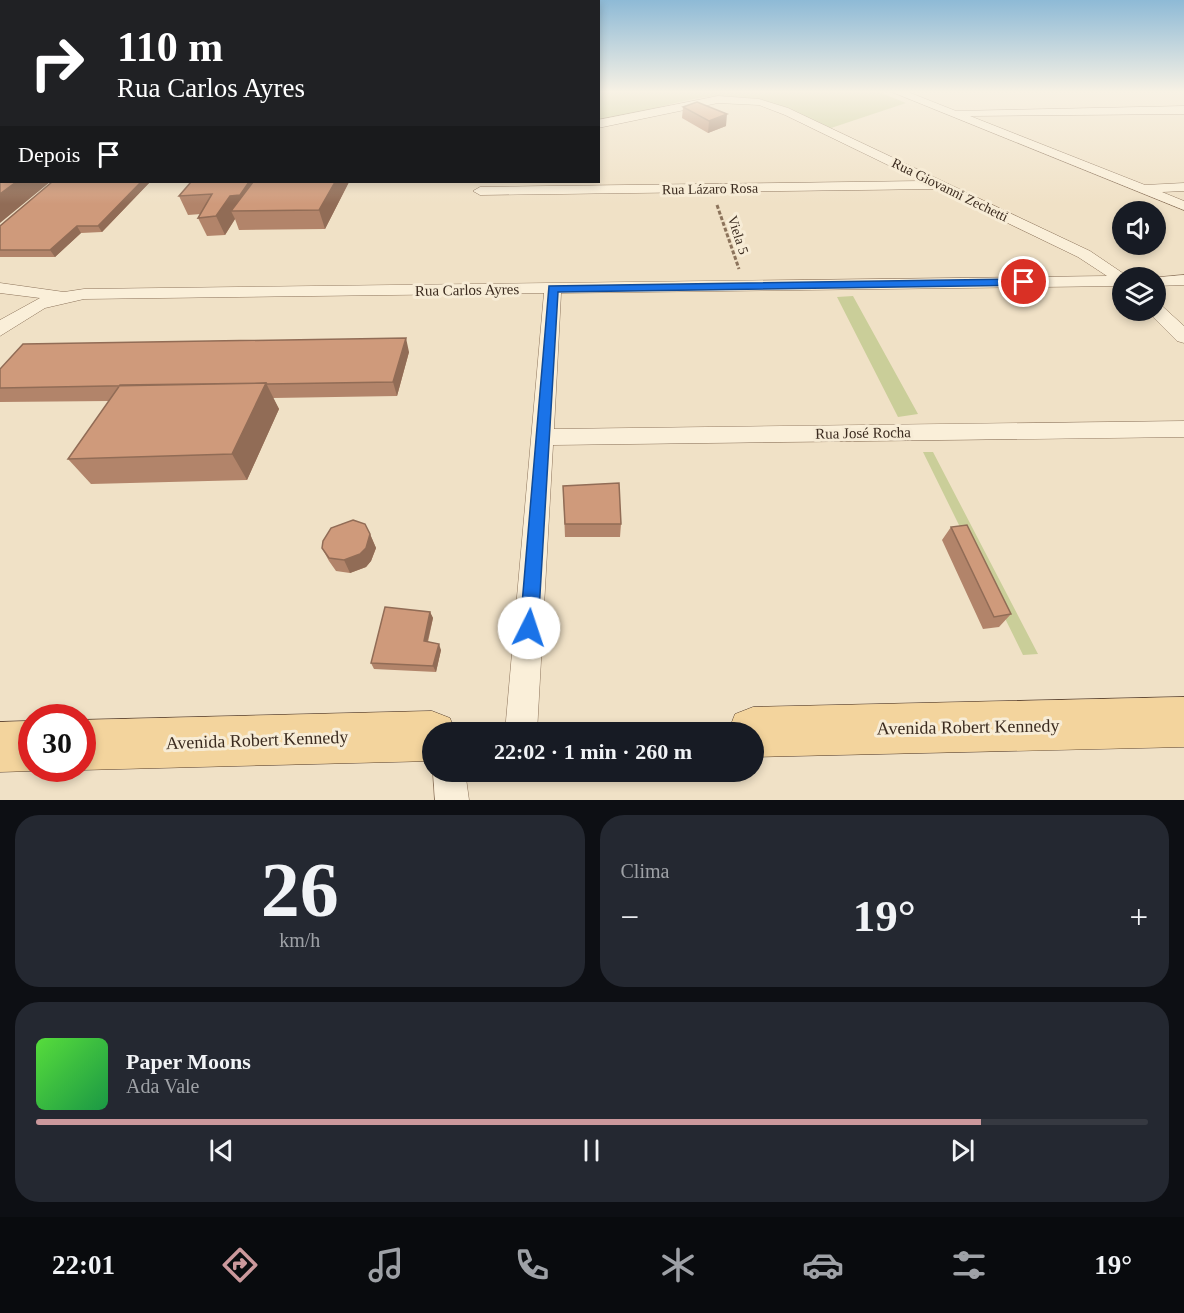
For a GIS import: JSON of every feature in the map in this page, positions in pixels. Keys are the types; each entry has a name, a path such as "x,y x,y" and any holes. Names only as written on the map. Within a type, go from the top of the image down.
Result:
{"main road":[{"name":"Avenida Robert Kennedy","path":"764,732 1184,722"},
{"name":"Avenida Robert Kennedy","path":"96,745 422,736"},
{"path":"0,747 18,746"}],"street":[{"name":"Rua Giovanni Zechetti","path":"824,129 1084,254 1112,273"},
{"path":"992,129 1184,206"},
{"name":"Rua Lázaro Rosa","path":"480,191 940,185"},
{"path":"1140,188 1184,188"},
{"name":"Rua Carlos Ayres","path":"64,296 1112,280"},
{"path":"1166,281 1184,280"},
{"path":"0,288 64,296"},
{"path":"522,722 553,289"},
{"path":"0,330 29,308 64,296"},
{"path":"1166,320 1184,337"},
{"name":"Rua José Rocha","path":"542,437 1184,429"},
{"path":"450,782 452,800"}],"path":[{"name":"Viela 5","path":"712,189 744,286"}],"green space":[{"path":"853,296 918,414 898,417 837,297"},
{"path":"923,452 933,452 1038,654 1023,655"}],"building":[{"path":"0,183 15,183 0,194"},
{"path":"51,183 140,183 98,226 77,226 50,250 0,250 0,226"},
{"path":"190,183 248,183 240,195 230,196 216,216 198,218 212,194 179,196"},
{"path":"252,183 334,183 319,210 231,211"},
{"path":"406,338 393,382 0,388 0,369 23,344"},
{"path":"266,383 232,454 68,459 120,385"},
{"path":"619,483 621,524 565,524 563,486"},
{"path":"353,520 365,524 370,534 366,548 360,554 344,560 329,558 322,548 323,541 331,528"},
{"path":"967,525 1011,614 994,617 951,527"},
{"path":"385,607 430,612 424,641 439,644 433,666 371,663"}],"route":[{"path":"529,628 553,289 1024,282"}]}
